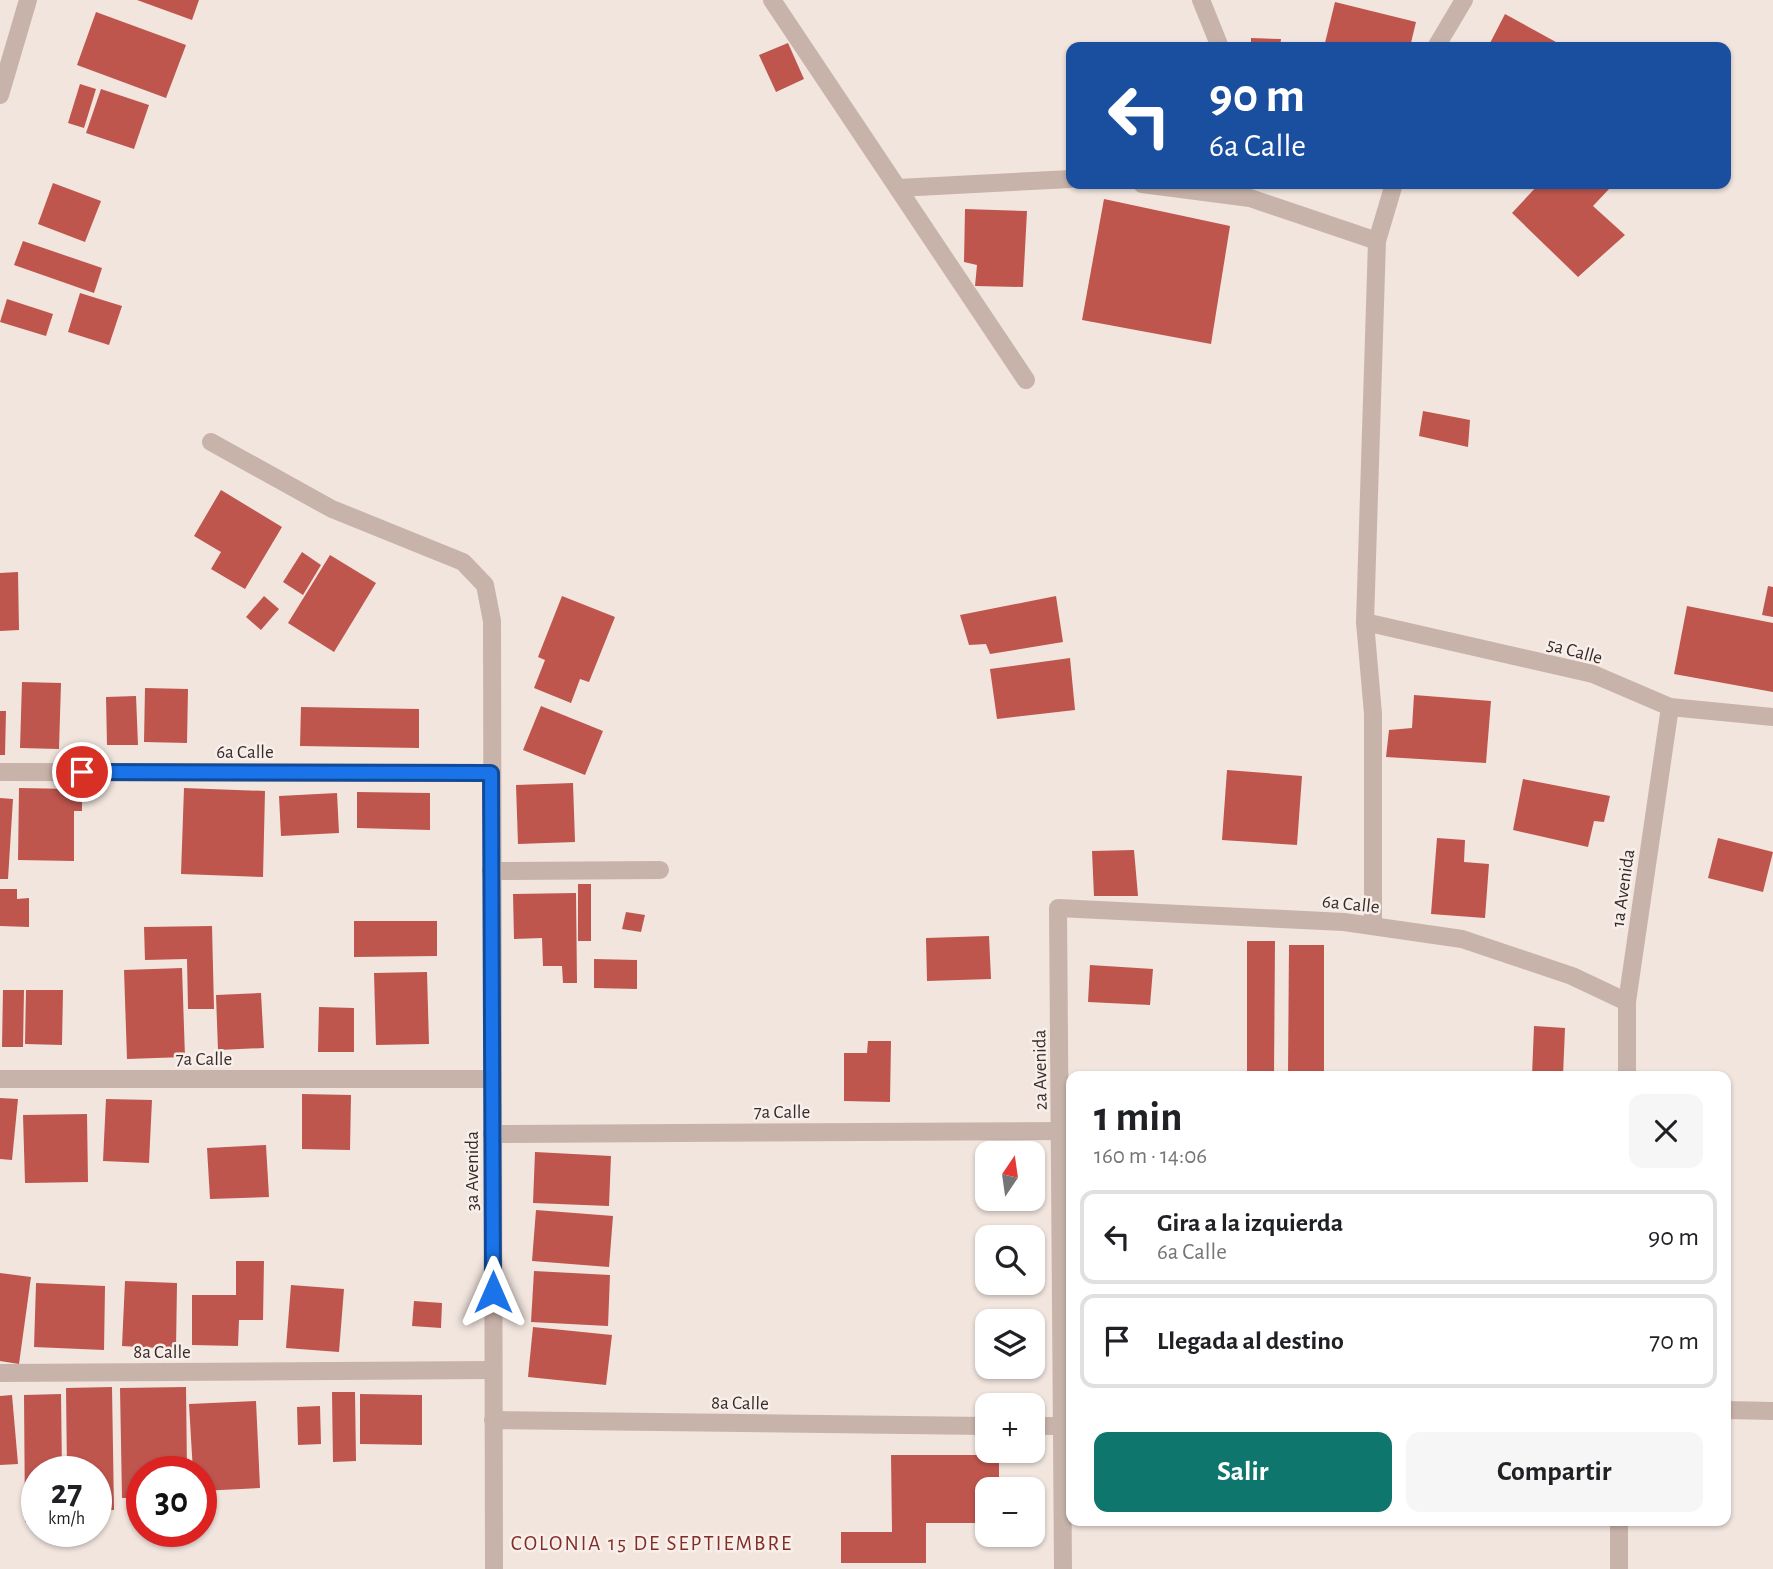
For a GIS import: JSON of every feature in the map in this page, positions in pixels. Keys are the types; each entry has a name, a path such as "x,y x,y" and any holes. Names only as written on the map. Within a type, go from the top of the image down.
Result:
{"street":[{"path":"0,95 29,0"},
{"path":"772,0 1026,380"},
{"path":"1201,0 1218,42"},
{"path":"1439,42 1464,0"},
{"path":"898,188 1066,179"},
{"path":"1219,189 1250,191 1377,241"},
{"path":"1374,926 1373,714 1365,622 1377,241 1393,189"},
{"name":"3a Avenida","path":"211,442 332,509 463,562 485,585 492,621 494,1569"},
{"name":"5a Calle","path":"1365,622 1593,674 1670,707 1773,717"},
{"name":"1a Avenida","path":"1627,1071 1627,1002 1670,707"},
{"name":"6a Calle","path":"0,772 491,773"},
{"path":"491,871 660,870"},
{"name":"6a Calle","path":"1058,908 1344,922 1462,939 1572,976 1627,1002"},
{"name":"2a Avenida","path":"1058,908 1066,1131"},
{"name":"7a Calle","path":"0,1079 492,1079"},
{"name":"7a Calle","path":"492,1134 1066,1131"},
{"name":"8a Calle","path":"0,1373 493,1370"},
{"path":"1731,1410 1773,1411"},
{"name":"8a Calle","path":"493,1420 975,1426"},
{"path":"1045,1426 1066,1426"},
{"name":"2a Avenida","path":"1063,1569 1066,1462"},
{"path":"1619,1526 1619,1569"}],"building":[{"path":"137,0 199,0 192,20"},
{"path":"1335,2 1416,22 1411,42 1325,42"},
{"path":"96,12 186,45 166,98 77,65"},
{"path":"1505,14 1556,42 1491,42"},
{"path":"1251,38 1281,39 1281,42 1251,42"},
{"path":"788,43 804,79 776,92 759,55"},
{"path":"80,84 96,89 84,128 68,123"},
{"path":"101,89 149,105 134,149 86,133"},
{"path":"53,183 101,201 85,242 38,224"},
{"path":"1534,189 1609,189 1593,206 1625,235 1578,277 1512,213"},
{"path":"1104,199 1230,226 1211,344 1082,320"},
{"path":"965,209 1027,211 1023,287 975,286 977,265 964,262"},
{"path":"23,241 102,268 94,293 14,265"},
{"path":"80,293 122,306 109,345 68,332"},
{"path":"7,299 53,314 46,336 0,322"},
{"path":"1423,411 1470,420 1468,447 1419,436"},
{"path":"221,490 282,527 245,589 211,569 221,552 194,536"},
{"path":"302,552 321,565 303,595 283,582"},
{"path":"330,555 376,583 334,652 288,623"},
{"path":"18,572 19,630 0,631 0,573"},
{"path":"1768,586 1773,587 1773,617 1762,615"},
{"path":"264,596 279,609 261,630 246,617"},
{"path":"562,596 615,617 589,682 580,679 571,703 534,688 545,660 538,657"},
{"path":"1056,596 1063,642 990,654 986,644 969,645 960,615"},
{"path":"1687,606 1773,623 1773,692 1674,674"},
{"path":"1070,658 1075,710 997,719 990,669"},
{"path":"22,682 61,683 59,749 20,748"},
{"path":"145,688 188,689 187,743 144,742"},
{"path":"1414,695 1491,701 1486,763 1386,757 1389,730 1412,728"},
{"path":"136,696 138,745 107,745 106,697"},
{"path":"541,706 603,731 585,775 523,750"},
{"path":"301,707 419,709 419,748 300,746"},
{"path":"0,711 6,711 5,755 0,755"},
{"path":"1227,770 1302,776 1297,845 1222,840"},
{"path":"1523,779 1610,796 1604,822 1594,821 1588,847 1513,830"},
{"path":"573,783 575,842 518,844 516,785"},
{"path":"19,788 73,789 73,796 82,796 82,811 74,811 74,861 18,860"},
{"path":"184,788 265,791 263,877 181,874"},
{"path":"357,792 430,793 430,830 357,828"},
{"path":"337,793 339,833 281,836 279,796"},
{"path":"0,798 13,799 8,879 0,879"},
{"path":"1437,838 1465,840 1464,862 1489,864 1485,918 1431,914"},
{"path":"1718,838 1773,852 1763,892 1708,878"},
{"path":"1134,850 1138,896 1094,896 1092,851"},
{"path":"578,884 591,884 591,941 578,941"},
{"path":"0,889 17,889 17,899 29,898 29,927 0,926"},
{"path":"576,893 577,983 563,983 562,966 543,966 542,938 514,939 513,894"},
{"path":"626,912 645,915 641,932 622,929"},
{"path":"354,921 437,921 437,956 354,957"},
{"path":"212,926 214,1009 188,1009 187,959 145,960 144,927"},
{"path":"989,936 991,979 927,981 926,938"},
{"path":"1247,941 1275,941 1274,1071 1247,1071"},
{"path":"1289,945 1324,945 1324,1071 1288,1071"},
{"path":"594,959 637,960 637,989 594,988"},
{"path":"1090,965 1153,969 1150,1005 1088,1002"},
{"path":"182,968 185,1057 127,1059 124,970"},
{"path":"427,972 429,1044 376,1045 374,973"},
{"path":"3,990 24,990 23,1047 2,1047"},
{"path":"26,990 63,990 62,1045 25,1044"},
{"path":"261,993 264,1048 218,1050 216,995"},
{"path":"319,1007 354,1008 354,1052 318,1052"},
{"path":"1534,1026 1565,1028 1563,1071 1532,1071"},
{"path":"868,1041 891,1041 890,1102 844,1101 844,1053 867,1053"},
{"path":"302,1094 351,1095 350,1150 302,1149"},
{"path":"0,1098 18,1099 12,1160 0,1159"},
{"path":"106,1099 152,1100 149,1163 103,1161"},
{"path":"87,1114 88,1182 25,1183 23,1115"},
{"path":"266,1145 269,1197 210,1199 207,1148"},
{"path":"535,1152 611,1156 609,1206 533,1203"},
{"path":"536,1210 613,1216 609,1267 532,1261"},
{"path":"236,1261 264,1261 263,1320 239,1320 238,1346 192,1345 192,1295 236,1295"},
{"path":"534,1271 610,1275 608,1326 531,1322"},
{"path":"0,1273 31,1277 19,1364 0,1361"},
{"path":"125,1281 177,1283 176,1349 122,1346"},
{"path":"36,1283 105,1286 104,1350 34,1347"},
{"path":"291,1285 344,1289 339,1352 286,1348"},
{"path":"414,1301 442,1303 441,1328 412,1326"},
{"path":"533,1327 612,1335 606,1385 528,1377"},
{"path":"112,1387 114,1510 112,1456 67,1456 66,1388"},
{"path":"186,1387 187,1456 126,1456 126,1498 122,1498 120,1388"},
{"path":"332,1392 355,1392 356,1461 333,1462"},
{"path":"61,1394 62,1456 24,1456 24,1395"},
{"path":"360,1394 422,1395 422,1445 360,1444"},
{"path":"12,1395 18,1464 0,1465 0,1396"},
{"path":"256,1401 260,1488 217,1490 217,1456 192,1456 189,1404"},
{"path":"320,1406 321,1444 298,1445 297,1407"},
{"path":"891,1455 975,1455 975,1463 999,1463 999,1477 975,1477 975,1523 926,1523 926,1563 841,1563 841,1532 892,1532"}],"district":[{"name":"COLONIA 15 DE SEPTIEMBRE","path":"652,1543"}],"route":[{"path":"82,772 491,773 493,1292"}]}
